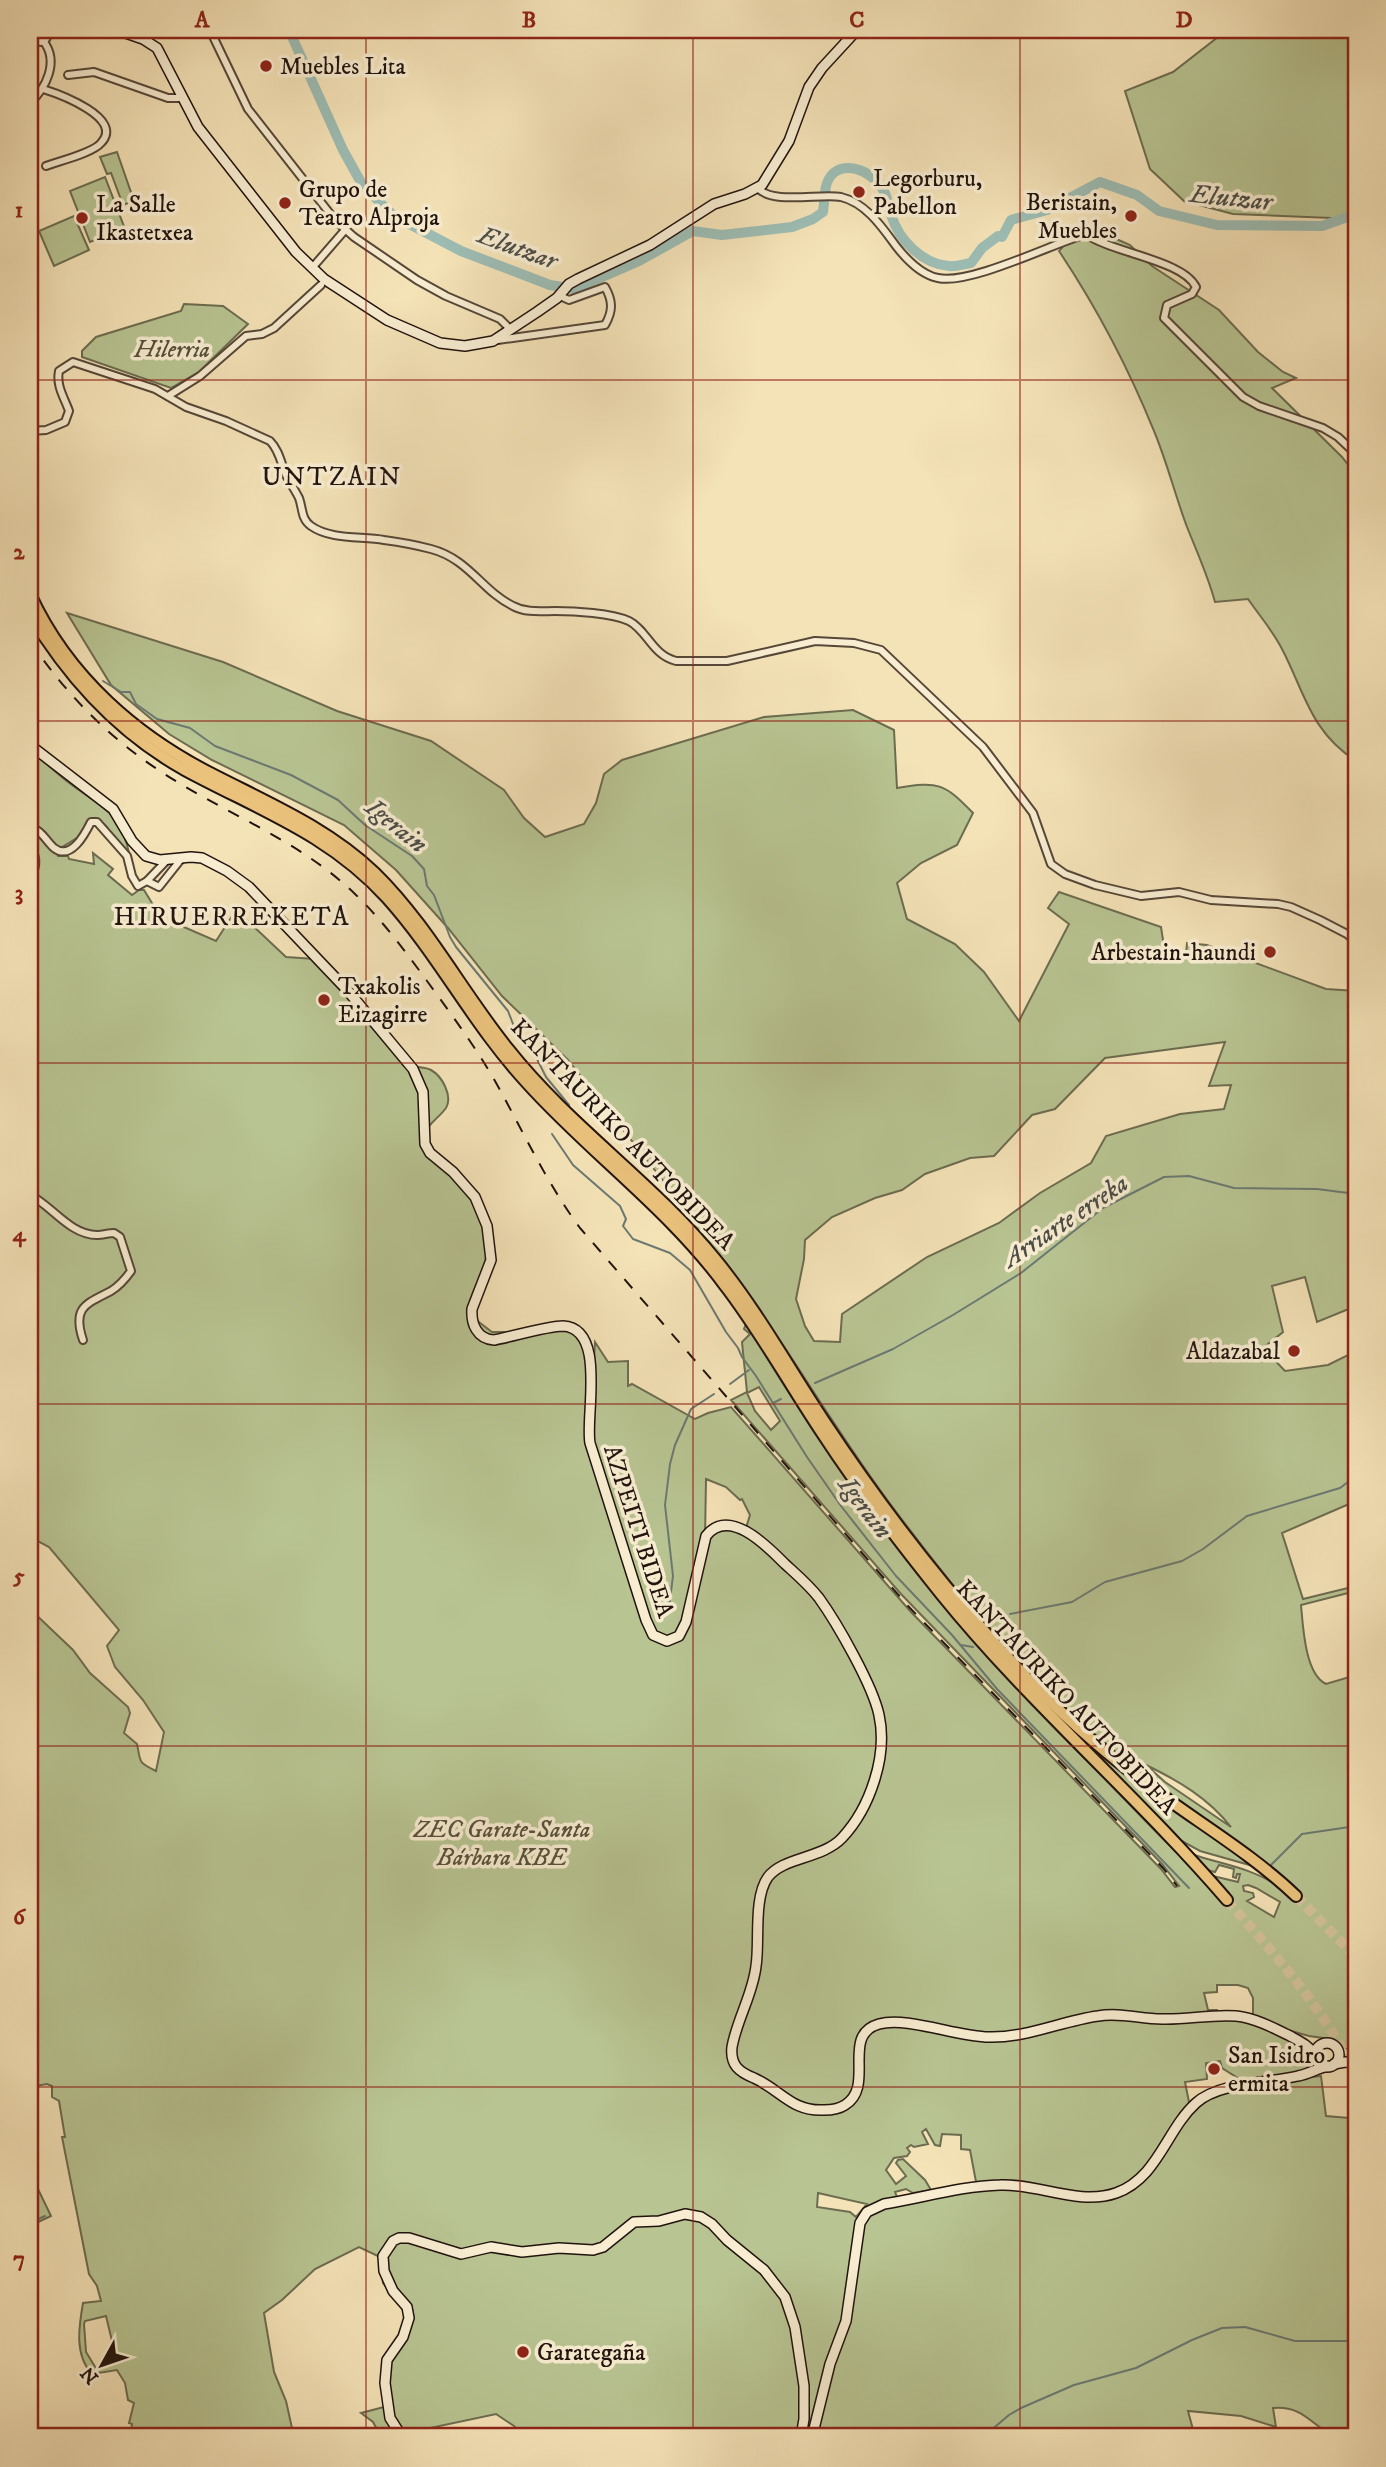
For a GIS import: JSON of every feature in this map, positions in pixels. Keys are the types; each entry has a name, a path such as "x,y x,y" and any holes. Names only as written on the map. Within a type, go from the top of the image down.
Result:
{"highway":[{"name":"KANTAURIKO AUTOBIDEA","path":"30,594 52,634 78,671 129,721 157,743 184,759 312,825 374,873 416,921 484,1017 519,1061 566,1111 655,1192 717,1261 751,1307 873,1492 937,1575 992,1640 1051,1703 1097,1745 1254,1861 1296,1896"},
{"name":"KANTAURIKO AUTOBIDEA","path":"30,614 71,676 124,728 182,768 307,832 349,863 386,897 417,935 472,1016 512,1067 560,1117 647,1198 717,1275 850,1474 912,1558 964,1621 1028,1693 1176,1843 1227,1900"}],"main road":[{"path":"117,30 143,39 157,48 207,140 296,252 312,268 368,309 426,338 465,346 493,341 561,294 569,284 650,245 713,204 758,188 784,150 809,87 822,68 857,30"},
{"path":"30,745 113,809 138,850 148,857"},
{"name":"AZPEITI BIDEA","path":"148,857 167,860 202,858 249,887 348,992 413,1069 423,1092 425,1144 430,1153 453,1172 475,1197 487,1226 491,1260 472,1309 473,1324 486,1340 564,1326 583,1338 587,1345 591,1365 588,1422 590,1443 653,1635 665,1641 679,1636 685,1625 707,1535 718,1527 735,1527 766,1545 816,1594 872,1692 880,1719 881,1742 873,1784 860,1813 835,1844 777,1869 764,1886 757,1934 756,1968 732,2050 732,2059 738,2070 768,2085 799,2107 828,2110 845,2106 853,2096 860,2077 860,2040 869,2029 883,2023 993,2037 1015,2035 1100,2015 1123,2014 1161,2020 1235,2016 1250,2019 1307,2045 1315,2056"},
{"name":"AZPEITI BIDEA","path":"1283,2032 1327,2043"},
{"path":"1300,2076 1310,2070 1318,2047 1327,2043 1356,2062"},
{"path":"1330,2066 1338,2058 1336,2049"},
{"path":"1315,2056 1320,2064 1330,2066"},
{"path":"812,2437 830,2364 845,2325 859,2226 869,2211 884,2204 996,2185 1017,2185 1088,2196 1114,2194 1132,2184 1149,2169 1188,2112 1202,2098 1226,2089 1300,2076 1345,2062 1356,2062"},
{"path":"402,2437 390,2418 385,2388 386,2362 403,2337 409,2318 407,2307 391,2288 384,2271 383,2256 393,2241 407,2238 461,2254 491,2247 522,2252 559,2248 595,2250 603,2247 634,2222 657,2221 685,2214 701,2217 712,2224 764,2270 785,2297 796,2330 804,2386 801,2437"}],"street":[{"path":"210,30 248,108 345,230 417,280 446,296 500,319 510,329"},
{"path":"30,103 43,89 50,72 51,60 44,33"},
{"path":"68,75 94,72 167,98 182,98"},
{"path":"43,89 78,103 97,117 106,130 106,136 96,147 46,166"},
{"path":"758,188 766,194 835,197 850,201 872,216 899,251 916,266 938,278 968,276 1086,234 1102,243 1156,261 1190,279 1196,287 1192,294 1167,305 1164,318 1234,389 1259,406 1324,428 1356,454"},
{"path":"312,268 345,230"},
{"path":"168,397 200,376 246,336 262,334 274,328 321,285"},
{"path":"493,341 605,325 612,313 610,296 605,286 569,300 561,294"},
{"path":"30,431 46,430 65,422 69,411 57,384 59,371 72,362 155,389 186,408 226,421 270,441 275,446 297,495 304,519 315,529 433,550 454,558 471,570 489,589 513,606 526,611 621,617 632,622 657,651 676,662 727,661 815,641 854,643 881,650 983,747 1033,813 1051,864 1065,874 1128,894 1179,892 1211,900 1291,907 1328,924 1356,942"},
{"path":"30,830 33,828 38,831 54,848 61,851 72,849 82,839 91,822 97,822 127,856 132,876 138,886 148,881 167,860"},
{"path":"30,842 36,867 30,877"},
{"path":"148,857 153,873"},
{"path":"148,881 159,887 182,858"},
{"path":"30,1195 79,1230 97,1235 114,1233 120,1237 131,1271 114,1289 83,1307 78,1321 83,1340"}],"green space":[{"path":"1227,30 1356,30 1356,219 1233,214 1184,201 1150,169 1125,91 1173,72"},
{"path":"117,152 134,201 123,205 111,173 107,174 100,157"},
{"path":"105,177 125,229 90,242 70,191"},
{"path":"74,216 89,250 54,266 39,231"},
{"path":"1083,224 1130,245 1152,266 1219,310 1258,352 1283,372 1296,378 1272,388 1342,457 1356,475 1356,761 1328,737 1318,724 1278,642 1248,599 1215,602 1144,407 1099,316 1059,251"},
{"name":"Hilerria","path":"184,304 223,306 248,324 199,372 171,388 82,357 82,351 96,337 181,311"},
{"name":"ZEC Garate-Santa Bárbara KBE","path":"67,613 223,662 337,711 431,741 504,790 524,818 545,837 584,824 596,803 604,774 622,760 764,717 853,710 894,730 897,788 922,785 940,787 955,795 973,813 957,845 921,863 897,883 907,919 955,944 984,972 1019,1021 1069,924 1048,908 1059,892 1161,927 1165,953 1186,954 1187,943 1207,945 1326,989 1356,991 1356,1306 1317,1322 1305,1277 1272,1286 1283,1332 1263,1348 1285,1371 1328,1365 1356,1351 1356,1501 1282,1533 1303,1599 1356,1586 1356,1591 1301,1605 1306,1649 1319,1679 1326,1684 1356,1675 1356,2054 1330,2039 1281,2028 1309,2052 1310,2061 1302,2078 1321,2076 1326,2116 1349,2118 1356,2086 1356,2437 1334,2436 1300,2413 1273,2408 1276,2427 1241,2416 1188,2411 1195,2437 523,2437 514,2426 496,2414 430,2428 441,2437 381,2437 373,2422 361,2413 384,2407 382,2381 405,2320 403,2308 383,2283 380,2257 359,2247 315,2269 264,2313 274,2372 286,2401 292,2428 300,2437 287,2437 283,2431 264,2437 124,2437 126,2431 131,2432 132,2424 129,2423 134,2403 128,2400 125,2383 117,2370 92,2374 80,2349 79,2331 83,2303 101,2301 97,2286 89,2274 62,2137 65,2137 59,2101 52,2097 52,2086 47,2084 30,2087 30,1609 73,1650 90,1673 128,1707 130,1713 124,1733 137,1744 143,1763 156,1771 164,1732 143,1700 115,1667 107,1646 119,1630 49,1547 30,1537 30,750 115,819 126,841 130,857 105,825 95,818 88,822 80,836 56,851 58,856 68,856 69,859 94,864 93,853 113,869 108,875 132,895 144,890 166,926 170,921 216,941 236,910 286,957 315,959 404,1066 428,1069 439,1077 447,1092 448,1103 422,1138 467,1192 483,1223 486,1239 486,1257 467,1313 492,1332 548,1332 562,1329 575,1332 594,1360 595,1342 608,1362 628,1361 628,1386 632,1384 695,1419 731,1407 911,1612 1161,1869 1175,1887 1179,1886 1162,1864 901,1594 731,1400 747,1392 742,1342 750,1334 744,1329 746,1324 809,1423 876,1520 945,1607 1033,1706 1164,1840 1229,1898 1229,1893 1213,1876 1238,1882 1240,1874 1237,1874 1236,1878 1233,1877 1234,1869 1219,1865 1215,1872 1207,1870 1194,1855 1246,1870 1275,1884 1263,1861 1093,1735 1039,1684 989,1629 870,1477 745,1290 689,1220 691,1216 568,1060 502,996 448,928 396,870 344,825 212,760 169,734 111,685","holes":["1225,1042 1209,1086 1231,1085 1224,1109 1180,1114 1106,1136 1091,1163 1040,1193 999,1223 927,1257 842,1314 840,1342 814,1341 805,1326 796,1299 805,1240 832,1217 875,1198 902,1190 925,1174 970,1158 994,1156 1032,1115 1055,1109 1105,1058","759,1387 780,1421 771,1430 755,1411 747,1393","706,1479 726,1487 742,1499 750,1515 745,1531 735,1526 708,1534 705,1539","1146,1765 1192,1791 1231,1827 1165,1782","1243,1886 1256,1888 1280,1902 1274,1917 1247,1901 1254,1897 1253,1893 1244,1891","1217,1985 1248,1988 1253,1998 1253,2019 1218,2016 1217,2010 1208,2010 1204,1993 1217,1992","1220,2061 1222,2068 1241,2080 1242,2085 1199,2100 1190,2107 1185,2082 1207,2079 1206,2063","926,2129 935,2145 940,2146 942,2134 961,2135 961,2149 970,2150 977,2187 899,2202 895,2192 906,2189 913,2193 931,2190 925,2180 903,2159 896,2163 906,2176 896,2184 886,2170 894,2158 907,2156 910,2152 907,2148 911,2145 914,2147 928,2144 922,2132","818,2193 867,2204 856,2217 850,2212 817,2207","106,2316 112,2341 111,2362 97,2370 86,2352 85,2321"]},
{"path":"1065,1723 1253,1866 1200,1851 1180,1840"},
{"path":"37,2178 37,2187 51,2216 30,2226 30,2179"}],"waterway":[{"name":"Elutzar","path":"289,30 343,150 363,186 394,216 461,251 550,285 575,289 639,261 693,231 722,235 792,227 823,212 824,203"},
{"name":"Elutzar","path":"825,193 831,175 837,171 844,168 861,170 883,190 891,215 906,242 930,261 952,266 971,263 982,248 998,236 1002,237 1011,220 1047,210 1100,182 1137,195 1159,211 1217,225 1322,226 1356,214"},
{"name":"Igerain","path":"103,681 121,692 130,692 136,704 157,719 190,728 215,746 291,775 338,800 365,825 412,856 424,869 427,886 434,895 456,947 508,1011 515,1029 534,1053 546,1077 569,1105"},
{"name":"Igerain","path":"552,1134 573,1165 620,1206 626,1219 623,1226 633,1239 670,1253 690,1270 726,1332 807,1457 841,1506 896,1576 952,1635 997,1689 1189,1888"},
{"name":"Arriarte erreka","path":"815,1383 893,1349 953,1315 1021,1273 1103,1208 1164,1177 1189,1176 1234,1188 1317,1189 1356,1194"},
{"path":"730,1384 749,1370"},
{"path":"669,1607 673,1576 665,1505 670,1464 675,1445 691,1409 714,1394"},
{"name":"Arriarte erreka","path":"773,1403 781,1399"},
{"path":"1010,1614 1072,1602 1105,1582 1182,1561 1247,1516 1340,1488 1356,1476"},
{"path":"961,1645 973,1647"},
{"name":"Igerain","path":"1270,1866 1302,1834 1356,1826"},
{"path":"30,2223 45,2216"},
{"path":"983,2437 1021,2408 1074,2385 1136,2368 1222,2328 1245,2327 1295,2341 1356,2341"}],"tunnel":[{"path":"1296,1896 1356,1957"},
{"path":"1227,1900 1281,1962 1314,2006 1330,2028 1356,2076"}],"railway":[{"path":"30,641 73,696 123,744 160,771 311,858 356,895 375,915 419,970 479,1055 546,1174 580,1228 908,1606 1163,1868 1177,1886"}],"place":[{"name":"Muebles Lita","path":"266,66"},
{"name":"Legorburu, Pabellon","path":"859,192"},
{"name":"Grupo de Teatro Alproja","path":"285,203"},
{"name":"Beristain, Muebles","path":"1131,216"},
{"name":"La Salle Ikastetxea","path":"82,218"},
{"name":"Arbestain-haundi","path":"1270,952"},
{"name":"Txakolis Eizagirre","path":"324,1000"},
{"name":"Aldazabal","path":"1294,1351"},
{"name":"San Isidro ermita","path":"1214,2069"},
{"name":"Garategaña","path":"523,2352"}],"district":[{"name":"UNTZAIN","path":"332,476"},
{"name":"HIRUERREKETA","path":"232,916"}]}
